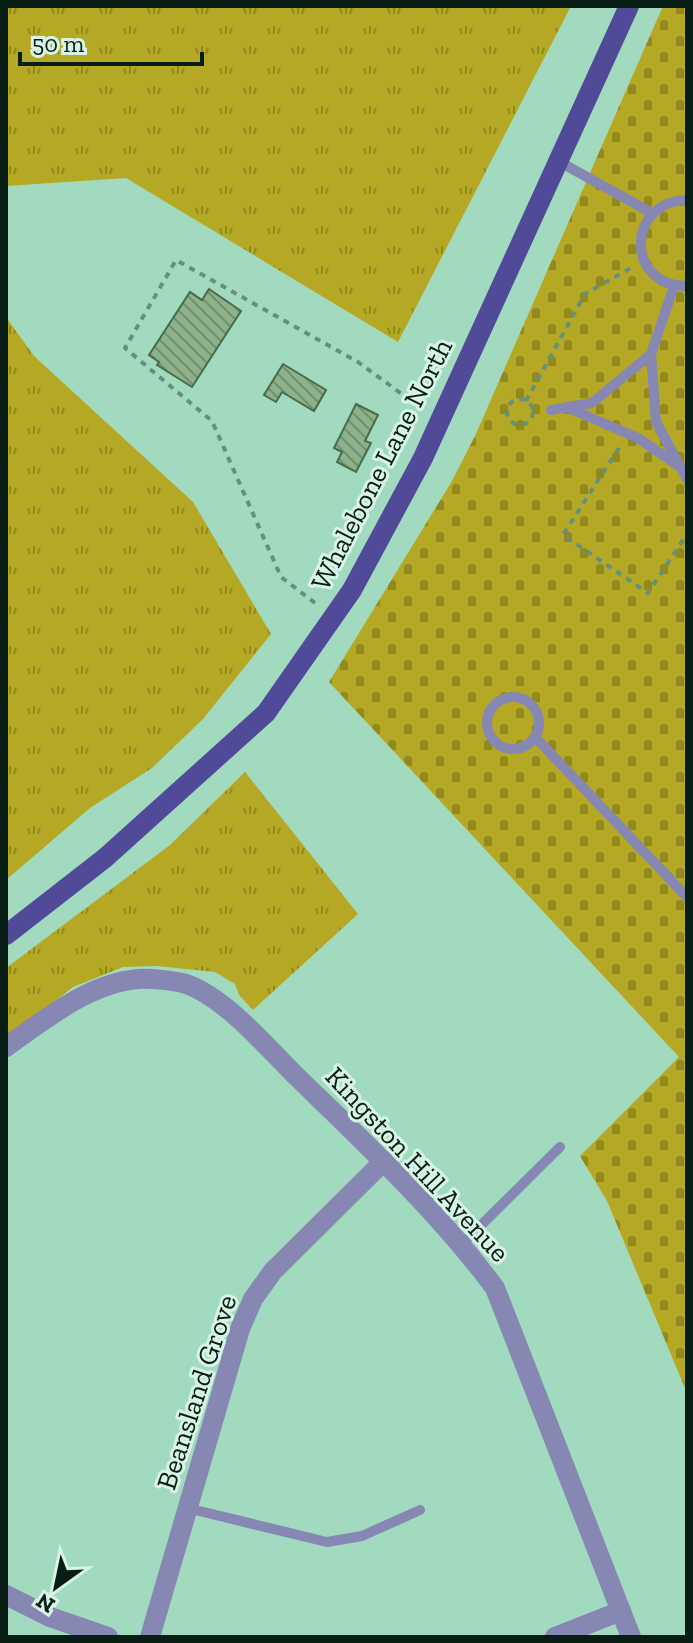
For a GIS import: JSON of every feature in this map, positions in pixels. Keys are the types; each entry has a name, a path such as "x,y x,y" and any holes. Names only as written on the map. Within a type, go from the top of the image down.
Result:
{"main road":[{"name":"Whalebone Lane North","path":"6,935 105,858 266,713 352,590 423,458 629,6"}],"street":[{"name":"Kingston Hill Avenue","path":"6,1047 51,1015 106,985 150,978 189,985 231,1011 384,1161 462,1244 495,1288 631,1637"},
{"name":"Beansland Grove","path":"150,1637 240,1329 253,1299 273,1271 384,1161"},
{"path":"6,1595 50,1617 108,1637"},
{"path":"555,1637 621,1611"}],"lane":[{"path":"558,161 652,213"},
{"path":"687,200 670,202 652,213 641,236 644,261 649,270 660,280 674,286 687,286"},
{"path":"674,286 651,354 656,422 687,479"},
{"path":"551,410 592,403 651,354"},
{"path":"566,407 629,434 680,467"},
{"path":"507,698 527,701 538,717 535,737 520,749 511,750 498,745 487,730 492,707 507,698"},
{"path":"535,737 687,897"},
{"path":"462,1244 560,1147"},
{"path":"187,1508 327,1542 362,1536 420,1510"}],"path":[{"path":"333,617 281,577 212,421 125,348 176,260 358,362 439,421"},
{"path":"526,401 585,294 644,261"},
{"path":"526,401 532,410 531,418 525,424 516,425 508,419 507,410 512,402 526,401"},
{"path":"629,434 563,535 648,593 687,534"}],"green space":[{"path":"6,6 571,6 398,342 126,178 6,186"},
{"path":"663,6 687,6 687,1393 607,1201 580,1156 679,1057 329,682 452,481 475,436"},
{"path":"6,317 34,356 193,502 271,634 203,719 152,768 90,808 6,880"},
{"path":"245,772 358,914 253,1010 239,995 235,984 215,972 157,966 123,967 73,987 6,1040 6,968 170,845"}],"building":[{"path":"209,289 241,311 192,387 157,365 159,362 149,355 190,292 202,300"},
{"path":"283,364 326,390 314,411 282,392 276,402 264,395"},
{"path":"356,404 378,415 365,441 371,443 356,472 337,462 342,452 334,448"}]}
